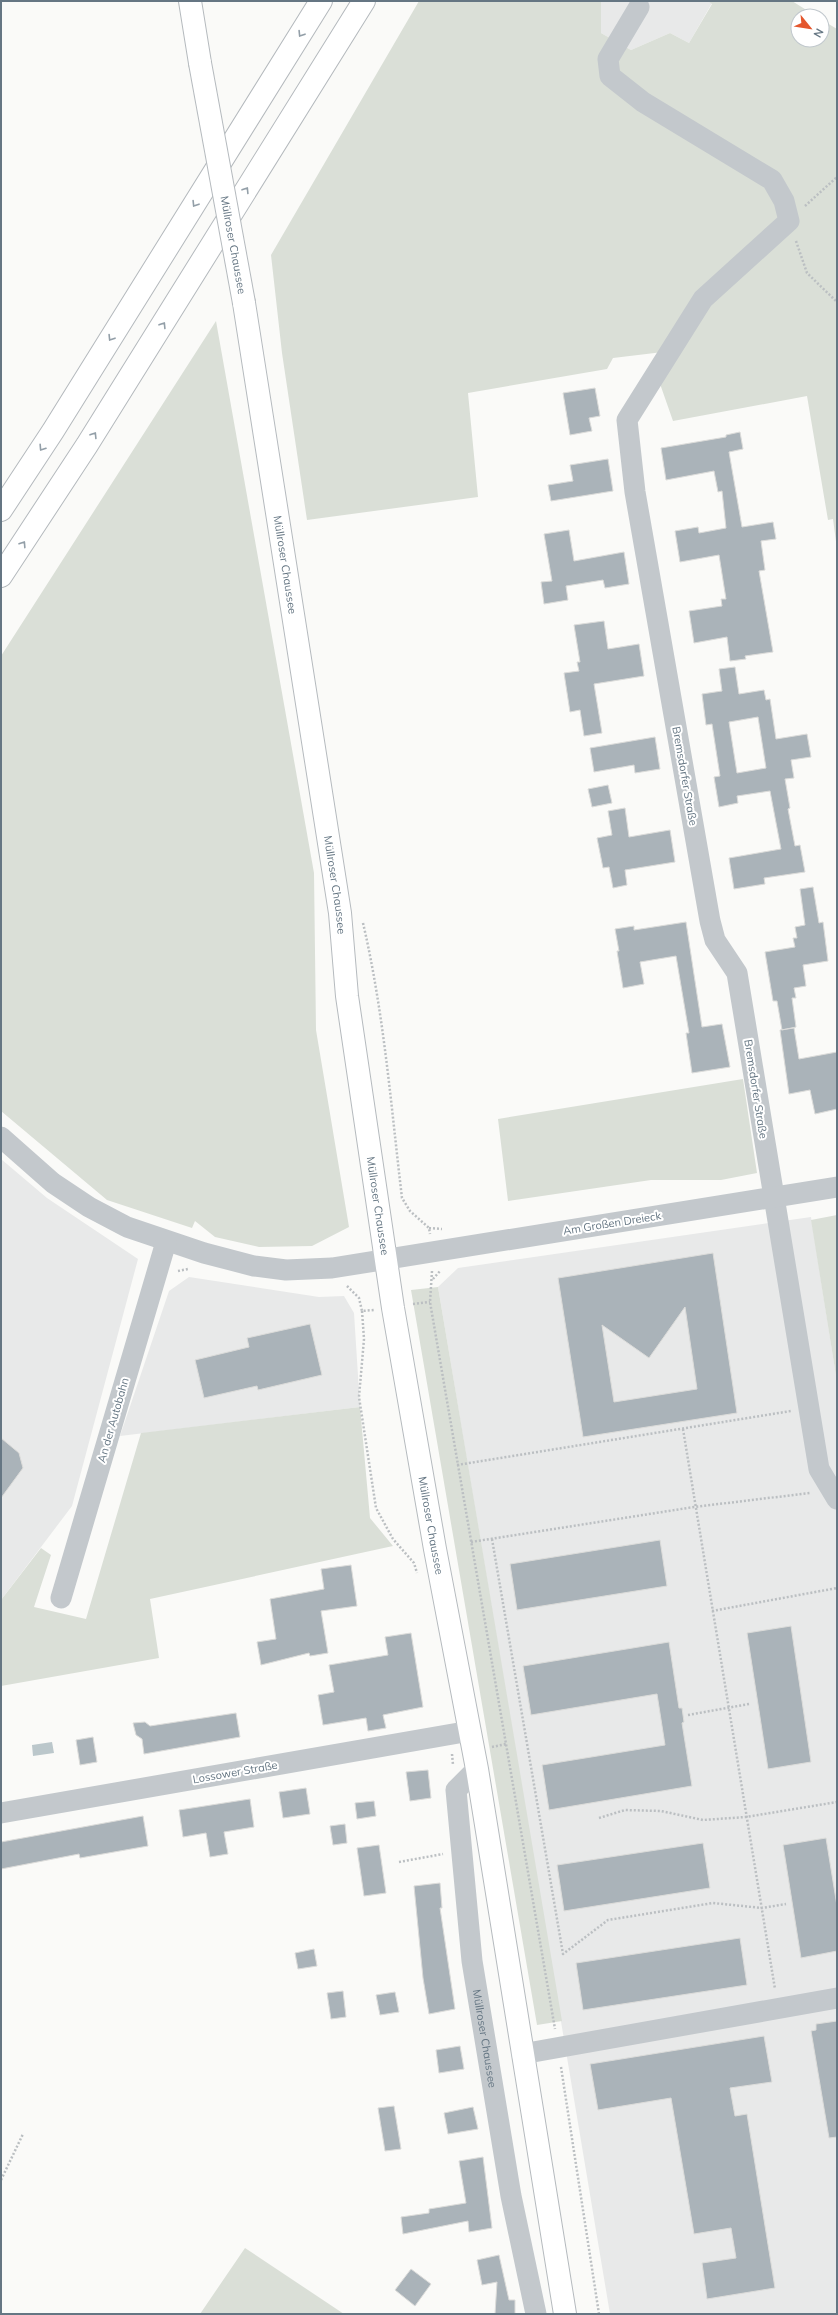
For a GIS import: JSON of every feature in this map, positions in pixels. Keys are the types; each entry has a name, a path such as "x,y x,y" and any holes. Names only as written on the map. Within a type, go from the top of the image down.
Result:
{"main road":[{"name":"Müllroser Chaussee","path":"190,1 200,64 244,303 340,913 347,996 386,1259 434,1549 460,1733 478,1769 522,2054 565,2314"},
{"path":"1,510 53,431 321,1"},
{"path":"1,576 88,445 364,1"}],"street":[{"path":"639,7 608,59 610,76 643,102 772,180 784,201 789,220"},
{"name":"Bremsdorfer Straße","path":"789,220 703,299 627,420 634,492 710,921 715,940 737,973 819,1469 834,1495"},
{"path":"1,1137 53,1183 89,1207 127,1227 166,1242 254,1266 286,1270 332,1268 386,1259"},
{"name":"Am Großen Dreieck","path":"386,1259 837,1187"},
{"name":"An der Autobahn","path":"61,1598 166,1242"},
{"name":"Lossower Straße","path":"1,1813 460,1733"},
{"path":"456,1790 478,1769"},
{"name":"Müllroser Chaussee","path":"456,1790 472,1962 511,2196 536,2314"},
{"path":"522,2054 778,2010 837,1998"}],"path":[{"path":"837,177 789,220 807,274 837,302"},
{"path":"430,1302 558,2048 599,2314"},
{"path":"362,1312 364,1339 359,1397 376,1508 393,1539 414,1563 418,1576"},
{"path":"457,1465 683,1429 809,1407"},
{"path":"683,1429 694,1507 778,2010"},
{"path":"470,1542 694,1507 834,1495"},
{"path":"492,1539 563,1954 608,1920 713,1902 762,1908 786,1904"},
{"path":"712,1611 837,1588"},
{"path":"688,1715 748,1704"},
{"path":"456,1790 460,1733"},
{"path":"599,1818 625,1810 661,1811 703,1820 746,1817 837,1802"},
{"path":"400,1862 462,1851"},
{"path":"1,2180 23,2134"}],"shaded area":[{"path":"419,1 601,1 601,33 631,50 670,33 689,43 712,4 708,1 792,1 803,8 790,8 790,48 830,48 830,25 837,29 837,549 833,519 828,520 807,396 673,421 659,381 663,352 613,358 607,369 468,393 478,497 307,520 282,353 271,255"},
{"path":"601,1 708,1 712,3 689,43 670,33 631,50 601,33"},
{"path":"216,321 314,873 316,1030 349,1227 312,1246 259,1247 215,1237 195,1221 192,1228 107,1200 1,1111 1,656"},
{"path":"743,1079 757,1173 721,1180 651,1180 508,1201 498,1119"},
{"path":"1,1159 47,1198 138,1259 72,1506 1,1600"},
{"path":"837,1215 837,1382 811,1220"},
{"path":"811,1217 837,1382 837,2314 610,2314 438,1287 458,1268"},
{"path":"189,1277 319,1297 344,1296 354,1313 360,1407 120,1436 169,1291"},
{"path":"438,1287 562,2021 537,2025 411,1290"},
{"path":"360,1407 370,1518 393,1546 150,1599 159,1658 1,1686 1,1600 41,1548 51,1555 34,1607 86,1619 141,1433"},
{"path":"52,1742 54,1753 33,1756 32,1745"},
{"path":"245,2248 344,2314 200,2314"}],"building":[{"path":"595,388 600,416 589,418 592,431 570,435 563,393"},
{"path":"740,432 743,449 729,452 742,527 773,522 776,539 761,541 765,570 759,571 773,652 745,656 746,659 730,661 727,637 694,643 689,611 722,606 721,599 726,599 719,555 680,562 675,531 698,527 699,533 726,528 722,491 718,492 714,471 666,480 661,448 726,437 726,435"},
{"path":"608,459 613,491 551,501 548,485 573,481 570,465"},
{"path":"569,530 574,561 624,552 629,584 605,588 603,580 566,586 568,600 544,604 541,582 552,581 544,534"},
{"path":"604,621 608,649 639,644 644,676 594,684 602,733 584,736 580,710 570,712 564,673 579,671 577,662 580,662 574,625"},
{"path":"735,667 739,694 764,690 766,700 770,699 776,739 807,734 811,757 791,760 794,778 785,779 790,808 788,809 795,846 800,845 805,872 764,878 765,884 734,889 729,858 781,849 770,791 737,796 738,803 719,807 714,777 720,776 712,724 706,725 702,694 722,691 719,669","holes":["758,717 766,768 737,773 729,722"]},
{"path":"655,737 660,769 635,773 634,765 594,772 590,748"},
{"path":"608,785 612,803 592,807 588,789"},
{"path":"625,808 629,837 670,830 675,862 625,870 627,885 613,888 609,867 603,868 597,838 612,835 608,811"},
{"path":"813,887 819,923 823,922 828,961 803,965 806,986 794,988 796,998 792,998 796,1027 782,1030 777,1001 773,1001 765,952 795,947 793,938 797,938 795,927 805,925 800,889"},
{"path":"686,922 702,1027 722,1024 730,1067 692,1073 686,1033 689,1033 676,956 640,962 644,984 623,988 615,929 634,926 634,930"},
{"path":"794,1028 799,1059 837,1052 837,1109 815,1114 810,1090 789,1094 780,1030"},
{"path":"713,1253 737,1413 583,1437 558,1278","holes":["685,1307 697,1389 614,1402 602,1325 649,1358"]},
{"path":"310,1324 322,1375 258,1390 257,1386 204,1398 195,1360 249,1347 247,1338"},
{"path":"1,1438 19,1453 23,1468 1,1498"},
{"path":"660,1540 667,1586 517,1610 510,1564"},
{"path":"351,1565 357,1606 321,1611 328,1653 310,1656 309,1653 261,1665 257,1642 276,1639 270,1599 324,1589 321,1569"},
{"path":"791,1626 811,1762 768,1769 747,1633"},
{"path":"411,1633 423,1707 383,1715 386,1728 368,1731 366,1718 323,1725 318,1695 334,1692 329,1665 388,1655 385,1637"},
{"path":"669,1642 679,1708 682,1708 684,1722 682,1723 692,1786 549,1810 542,1765 665,1745 657,1694 531,1715 523,1666"},
{"path":"236,1713 240,1737 144,1754 142,1739 136,1735 133,1723 145,1722 150,1726"},
{"path":"93,1737 97,1762 80,1765 76,1740"},
{"path":"428,1770 431,1798 410,1801 406,1772"},
{"path":"306,1788 310,1814 283,1818 279,1792"},
{"path":"250,1799 254,1827 224,1832 228,1854 210,1857 206,1833 183,1837 179,1810"},
{"path":"374,1801 376,1816 357,1819 355,1803"},
{"path":"143,1816 148,1846 80,1858 79,1854 1,1869 1,1842"},
{"path":"345,1824 347,1843 333,1845 330,1826"},
{"path":"826,1838 837,1906 837,1951 801,1958 783,1845"},
{"path":"703,1843 710,1888 564,1911 557,1865"},
{"path":"379,1845 386,1893 364,1896 357,1848"},
{"path":"440,1883 442,1908 440,1908 455,2009 429,2014 423,1978 414,1886"},
{"path":"740,1938 747,1985 583,2010 576,1963"},
{"path":"314,1949 317,1966 298,1969 295,1953"},
{"path":"343,1991 346,2017 331,2019 327,1993"},
{"path":"395,1992 399,2012 380,2015 376,1995"},
{"path":"837,2021 837,2137 829,2138 811,2031 816,2030 816,2024"},
{"path":"764,2036 772,2082 730,2088 735,2116 747,2114 775,2288 707,2299 702,2263 736,2258 731,2228 694,2234 671,2098 598,2110 590,2064"},
{"path":"460,2046 464,2069 439,2073 436,2050"},
{"path":"394,2106 401,2149 385,2151 378,2108"},
{"path":"473,2107 478,2129 448,2134 444,2113"},
{"path":"483,2157 492,2228 469,2232 468,2221 403,2234 401,2217 429,2213 429,2209 466,2203 459,2161"},
{"path":"499,2255 509,2300 515,2300 515,2314 495,2314 497,2282 482,2285 477,2260"},
{"path":"411,2269 431,2284 415,2306 395,2290"}]}
